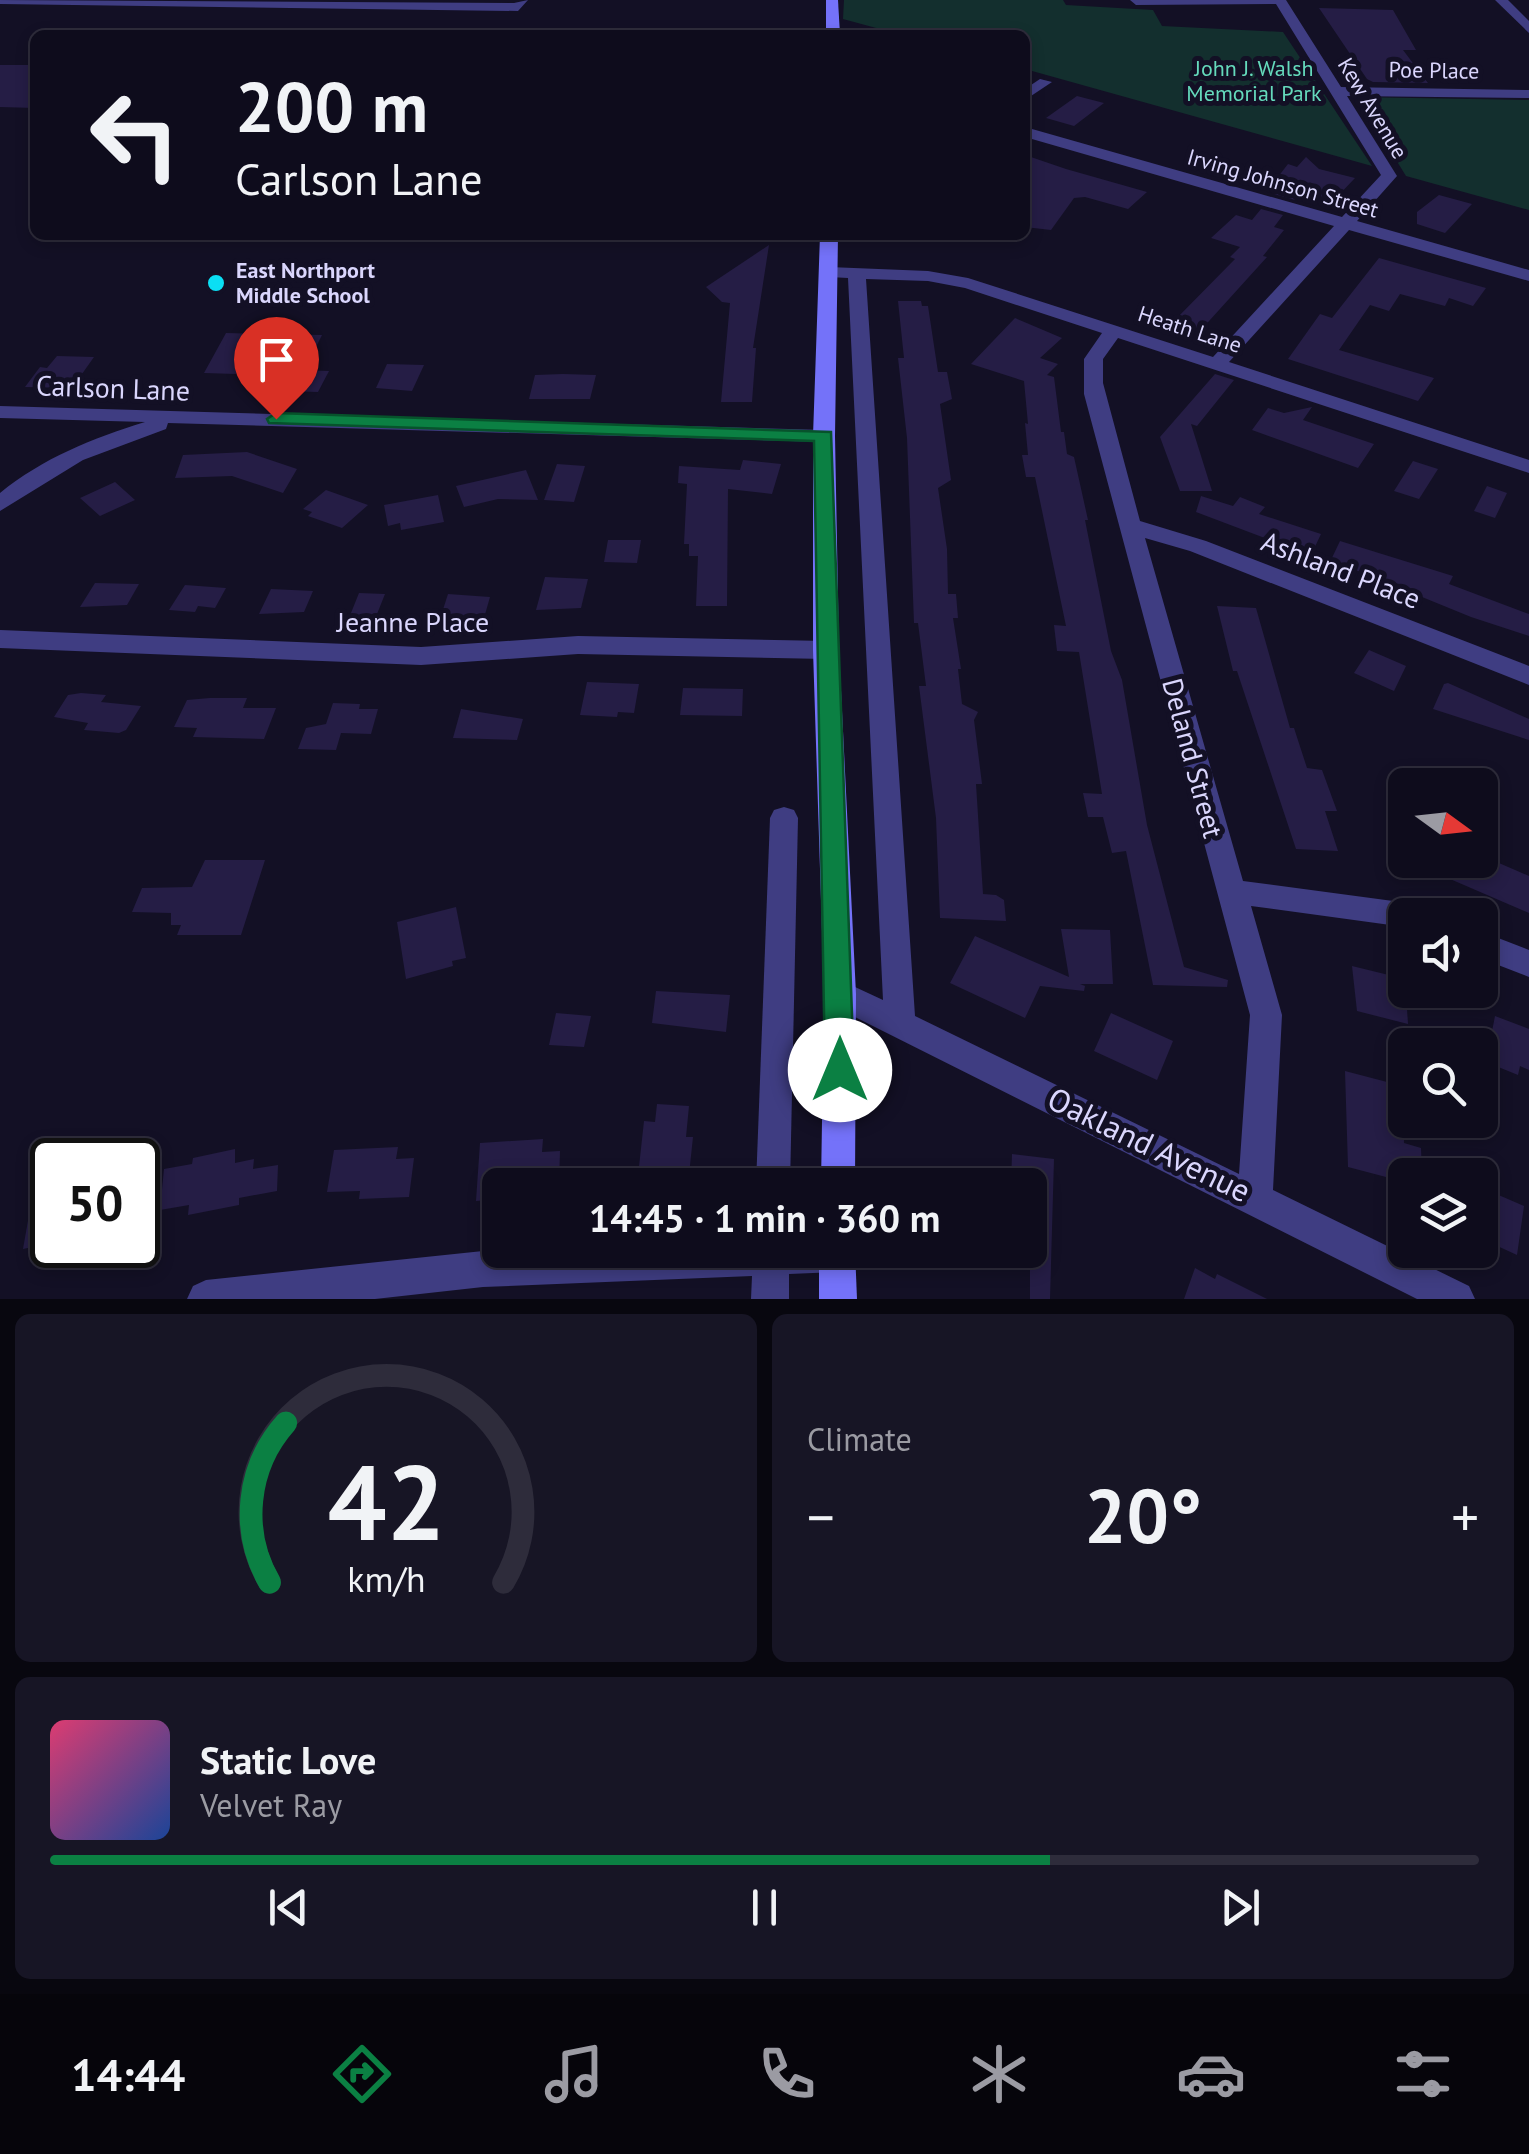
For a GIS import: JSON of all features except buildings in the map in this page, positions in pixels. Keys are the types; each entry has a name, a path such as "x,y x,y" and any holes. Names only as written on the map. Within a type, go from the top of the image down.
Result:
{"main road":[{"path":"832,0 834,30"},
{"path":"829,240 824,436 826,650 840,994 838,1168"},
{"path":"837,1268 838,1299"}],"street":[{"path":"0,0 520,4"},
{"path":"1136,1 1280,0"},
{"name":"Kew Avenue","path":"1216,364 1389,176 1280,0"},
{"path":"1501,0 1529,28"},
{"path":"1030,92 1045,82"},
{"name":"Poe Place","path":"1338,92 1529,94"},
{"name":"Irving Johnson Street","path":"1030,133 1529,276"},
{"name":"Heath Lane","path":"829,272 928,276 968,283 1529,467"},
{"path":"857,274 900,1023"},
{"name":"Deland Street","path":"1114,330 1096,350 1090,368 1129,524 1266,1015 1255,1196"},
{"name":"Carlson Lane","path":"0,412 824,436"},
{"path":"0,504 53,466 102,441 183,418"},
{"name":"Ashland Place","path":"1129,524 1198,546 1529,676"},
{"name":"Jeanne Place","path":"0,639 421,656 578,645 826,650"},
{"path":"774,1168 784,818"},
{"path":"1230,891 1388,912"},
{"path":"1498,951 1529,964"},
{"name":"Oakland Avenue","path":"840,994 1255,1196 1456,1299"},
{"path":"206,1299 503,1268"},
{"path":"770,1299 771,1268"}],"green space":[{"name":"John J. Walsh Memorial Park","path":"844,0 1063,0 1066,5 1153,10 1162,26 1283,32 1372,166 1030,70 1030,30 884,30 843,19"},
{"name":"John J. Walsh Memorial Park","path":"1357,97 1529,100 1529,210 1406,176"}],"place":[{"name":"East Northport Middle School","path":"216,283"}],"route":[{"path":"276,419 824,436 826,650 840,1070"}]}
